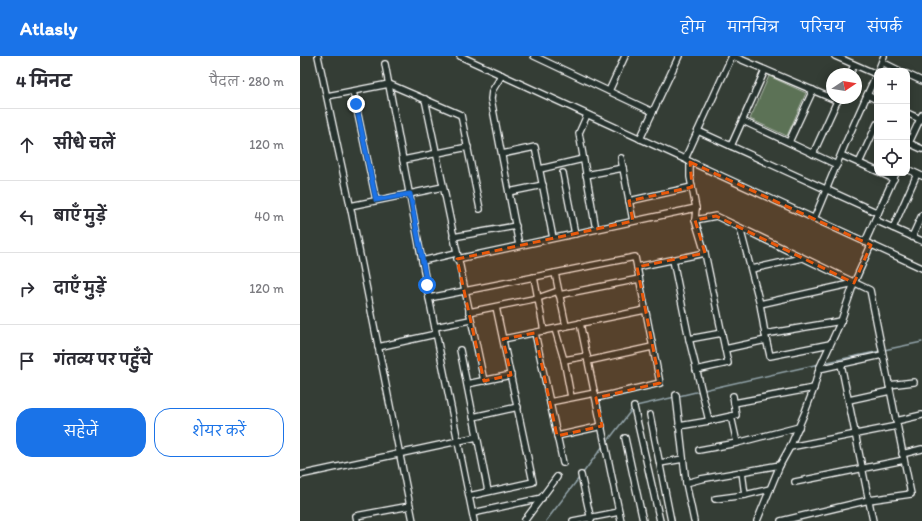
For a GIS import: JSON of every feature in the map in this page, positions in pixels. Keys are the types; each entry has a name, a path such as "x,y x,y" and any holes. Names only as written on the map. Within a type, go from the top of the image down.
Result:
{"street":[{"path":"318,56 350,206 413,521"},
{"path":"460,56 922,268"},
{"path":"534,56 653,112"},
{"path":"640,139 679,56"},
{"path":"696,370 728,363 705,253 695,220 696,208 688,161 698,131 732,56 826,95"},
{"path":"835,56 874,72"},
{"path":"879,68 884,56"},
{"path":"609,91 623,57"},
{"path":"882,62 894,68"},
{"path":"385,64 436,334 474,521"},
{"path":"731,146 765,70"},
{"path":"502,75 492,91 491,99 519,245"},
{"path":"910,75 922,81"},
{"path":"814,219 874,80"},
{"path":"326,96 389,84 461,114 480,209"},
{"path":"789,142 813,90"},
{"path":"353,91 376,200"},
{"path":"867,95 874,98"},
{"path":"425,99 470,320 484,381"},
{"path":"813,154 836,104"},
{"path":"587,114 579,133 595,224"},
{"path":"910,114 921,117 910,141"},
{"path":"743,121 837,164"},
{"path":"859,163 874,130"},
{"path":"698,131 878,212"},
{"path":"910,146 922,149"},
{"path":"404,160 468,147"},
{"path":"502,154 535,148 553,238"},
{"path":"841,155 874,170"},
{"path":"621,158 633,221"},
{"path":"540,168 584,159"},
{"path":"586,176 623,168"},
{"path":"893,228 920,175 910,170"},
{"path":"563,173 575,234"},
{"path":"865,242 895,176"},
{"path":"509,192 543,185"},
{"path":"350,206 443,187"},
{"path":"629,201 692,187"},
{"path":"422,261 519,245 696,208"},
{"path":"912,237 922,215"},
{"path":"695,220 716,216 870,290 911,494 869,500 780,521"},
{"path":"875,220 922,241"},
{"path":"453,237 516,226"},
{"path":"740,228 752,269 770,356 830,344"},
{"path":"757,521 780,465 799,427 814,388 819,369 841,321 854,283 871,245"},
{"path":"637,267 705,253"},
{"path":"429,298 635,257 660,383 595,395 571,396 550,402"},
{"path":"752,269 803,258"},
{"path":"673,260 689,339 709,422"},
{"path":"555,273 566,326"},
{"path":"534,277 544,331"},
{"path":"469,312 559,293 639,279"},
{"path":"760,304 854,283"},
{"path":"469,496 533,482 496,307"},
{"path":"503,339 645,310"},
{"path":"435,327 470,320"},
{"path":"725,349 765,337 841,321"},
{"path":"580,323 621,521"},
{"path":"555,329 564,360 571,396"},
{"path":"535,333 563,463"},
{"path":"689,339 722,333"},
{"path":"378,347 436,334"},
{"path":"564,360 588,358 652,347"},
{"path":"460,350 488,491"},
{"path":"819,369 882,354"},
{"path":"841,364 873,521"},
{"path":"467,384 511,376"},
{"path":"849,400 914,382"},
{"path":"734,403 814,388"},
{"path":"676,395 686,483 694,521"},
{"path":"679,426 709,422 736,415 733,396"},
{"path":"634,406 660,521"},
{"path":"473,417 518,407"},
{"path":"650,414 671,521"},
{"path":"790,447 855,434 922,415"},
{"path":"731,416 738,443"},
{"path":"557,436 602,426"},
{"path":"699,450 738,443 799,427"},
{"path":"300,475 477,437"},
{"path":"625,438 643,521"},
{"path":"902,454 922,449"},
{"path":"660,463 683,459"},
{"path":"794,482 904,460"},
{"path":"686,483 780,465"},
{"path":"742,472 745,494"},
{"path":"581,475 591,519"},
{"path":"525,520 557,477"},
{"path":"715,499 770,489"},
{"path":"473,512 542,498"},
{"path":"357,521 356,516 410,506"},
{"path":"573,521 591,519 619,512"}],"highlighted area":[{"path":"690,162 871,245 854,283 716,216 695,220 705,253 637,267 660,383 596,398 602,426 557,436 535,333 503,339 511,375 484,381 457,259 633,221 629,201 692,187"}],"green space":[{"path":"769,76 806,93 787,136 750,119"}],"waterway":[{"path":"884,350 922,342"},
{"path":"823,363 880,351"},
{"path":"704,390 819,364"},
{"path":"679,396 700,391"},
{"path":"636,406 675,397"},
{"path":"607,442 633,408"},
{"path":"583,473 603,446"},
{"path":"546,521 579,478"}],"route":[{"path":"356,104 376,200 410,194 427,285"}]}
